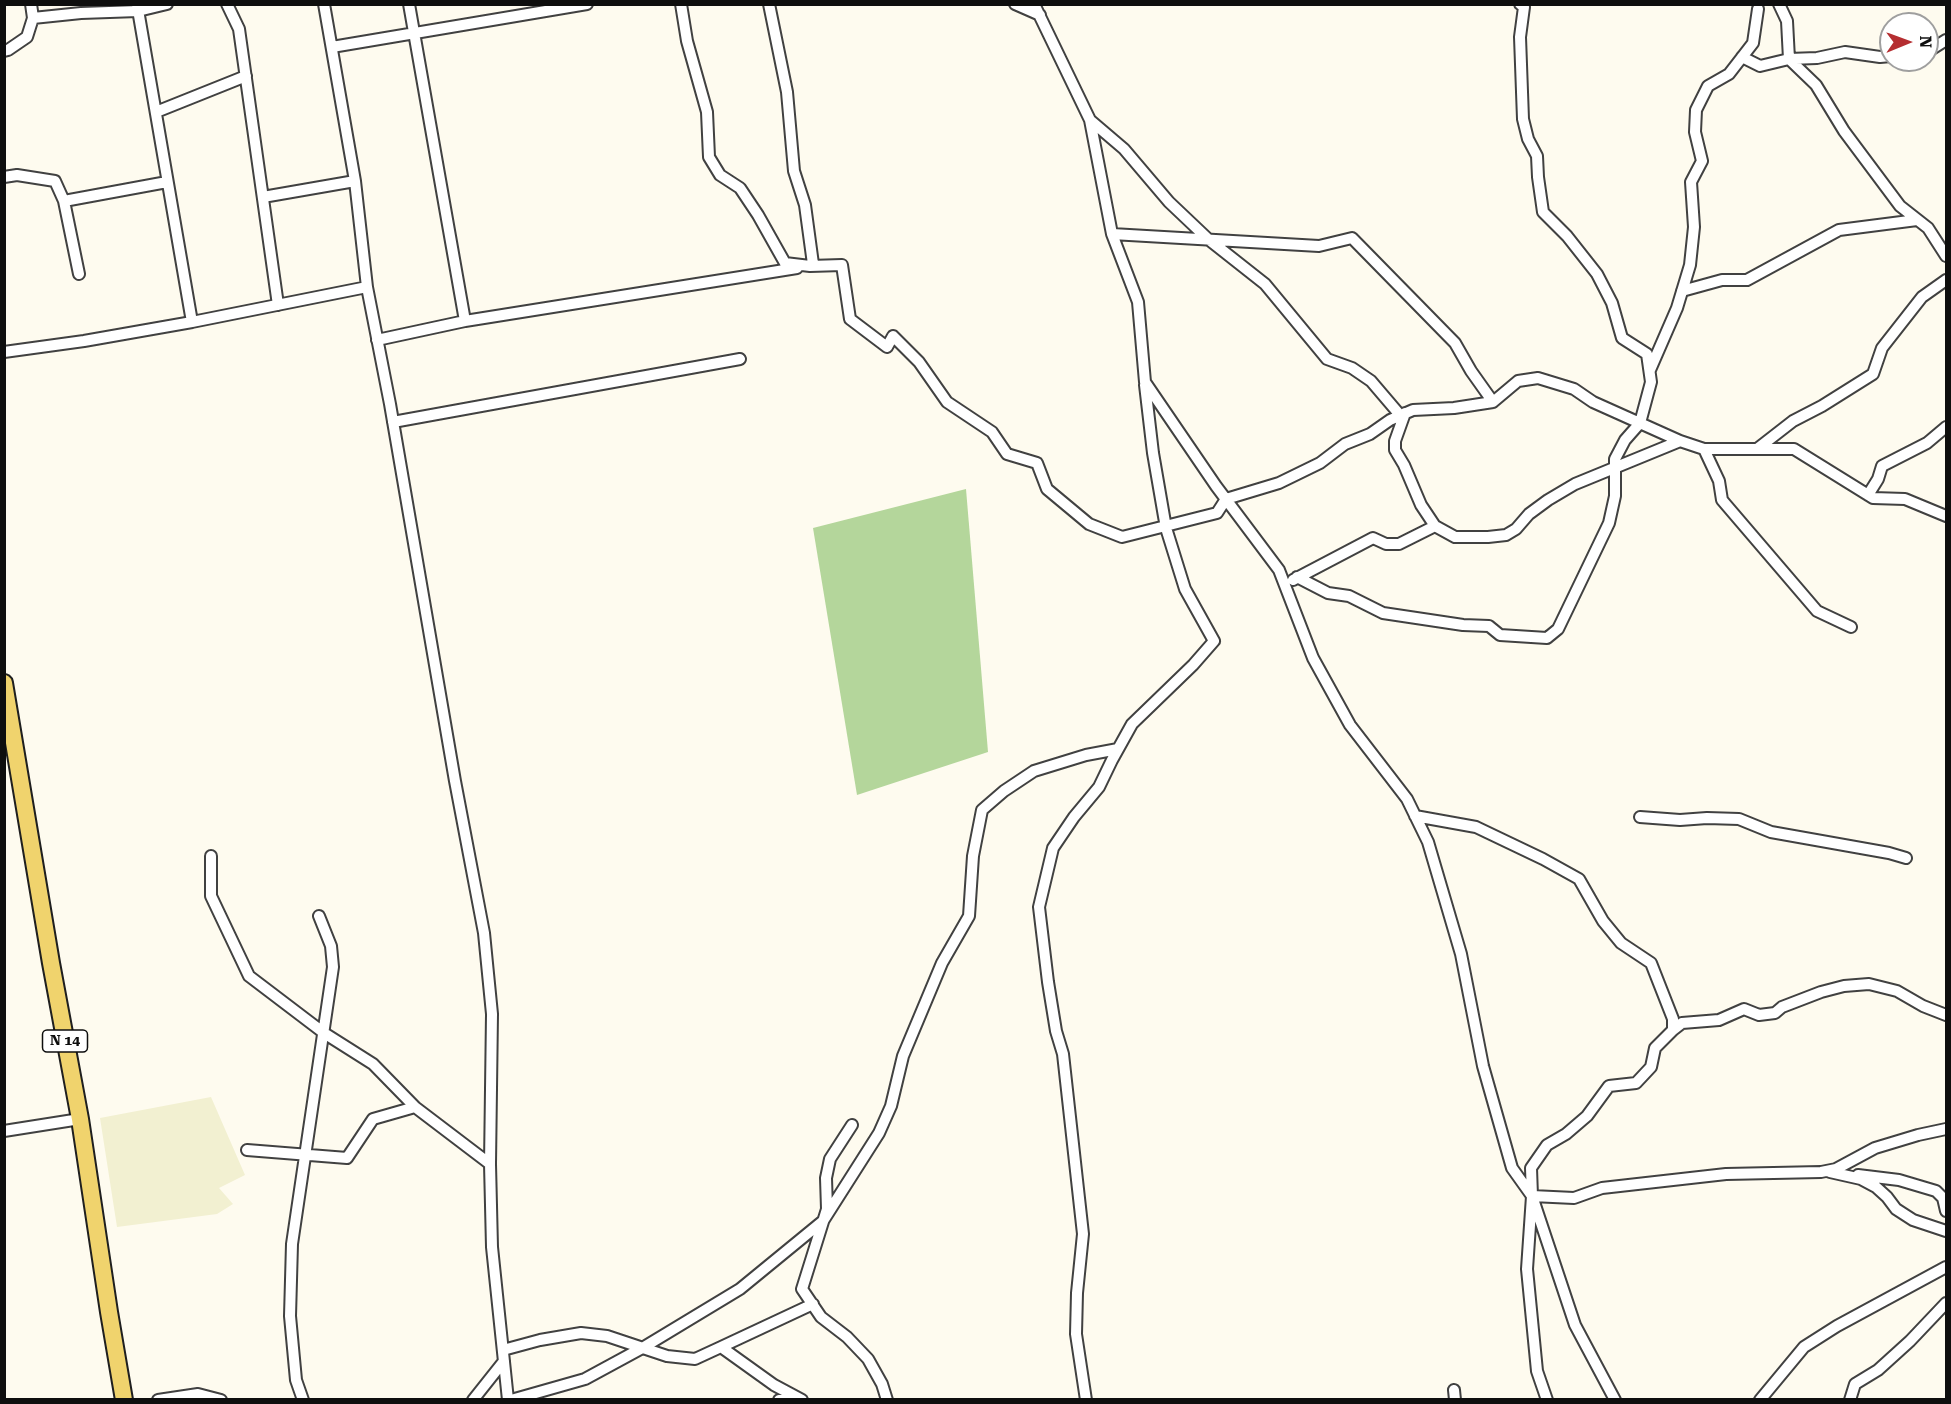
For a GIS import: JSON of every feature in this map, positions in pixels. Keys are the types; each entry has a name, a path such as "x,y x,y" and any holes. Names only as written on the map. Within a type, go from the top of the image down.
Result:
{"main road":[{"name":"N 14","path":"4,683 80,1119 124,1400"}],"street":[{"path":"4,51 27,37 33,18 31,4"},
{"path":"33,18 167,4"},
{"path":"227,4 239,29 278,305"},
{"path":"324,4 355,181 367,287 484,933 492,1014 490,1164 492,1247 509,1400 585,1379 644,1347 741,1289 823,1221 879,1133 891,1106 903,1056 942,963 969,916 973,856 982,810 1004,791 1034,771 1086,755 1118,749"},
{"path":"409,4 465,321"},
{"path":"332,47 587,4"},
{"path":"681,4 687,41 707,112 709,158 720,175 740,188 758,214 785,263 842,265 850,319 887,346 892,336 919,362 947,402 992,432 1006,454 1037,463 1047,489 1089,524 1122,537 1166,528 1217,513 1226,499 1279,483 1320,463 1345,444 1370,434 1403,414 1413,410 1454,408 1493,402 1518,381 1539,378 1574,389 1593,402 1680,441 1704,449 1794,448 1873,498 1905,499 1947,516"},
{"path":"770,4 787,92 794,171 805,205 812,265"},
{"path":"1015,4 1040,15"},
{"path":"1034,4 1090,120 1112,234 1138,302 1153,453 1166,528 1185,590 1214,641 1193,665 1132,724 1099,787 1074,817 1053,848 1039,907 1056,1031 1063,1054 1083,1234 1077,1293 1076,1334 1086,1400"},
{"path":"1297,577 1328,593 1349,596 1383,613 1463,625 1489,626 1500,635 1547,638 1558,629 1609,524 1615,496 1615,459 1625,440 1640,423 1651,382 1647,354 1622,338 1612,303 1597,274 1567,236 1544,213 1538,177 1538,156 1528,139 1523,118 1520,37 1524,7 1520,4"},
{"path":"1779,4 1787,21 1789,59 1816,85 1844,131 1900,206 1928,228 1947,256"},
{"path":"138,8 192,322"},
{"path":"1649,370 1677,308 1690,266 1694,227 1691,182 1702,161 1695,132 1696,110 1708,86 1729,74 1753,42 1758,9"},
{"path":"1742,57 1760,66 1789,59 1817,58 1845,52 1879,57"},
{"path":"156,112 246,76"},
{"path":"1090,120 1124,149 1169,202 1208,239 1265,284 1327,359 1353,368 1371,381 1403,414"},
{"path":"4,177 17,175 55,181 64,201 79,274"},
{"path":"263,197 355,181"},
{"path":"64,201 167,182"},
{"path":"1682,291 1722,280 1748,280 1839,230 1917,220"},
{"path":"1112,234 1319,246 1352,238 1455,343 1493,402"},
{"path":"377,340 465,321 847,258"},
{"path":"1757,449 1792,421 1822,406 1873,374 1882,348 1922,297 1947,280"},
{"path":"4,352 192,322 367,287"},
{"path":"393,422 740,359"},
{"path":"1145,382 1226,499 1279,570 1313,658 1350,725 1407,799 1416,816 1428,842 1461,954 1483,1066 1512,1168 1532,1196 1575,1325 1615,1400"},
{"path":"1403,414 1395,441 1395,450 1421,505 1435,526 1455,537 1506,535 1516,529 1529,514 1575,484 1680,441"},
{"path":"1868,495 1878,479 1882,466 1927,443 1947,427"},
{"path":"1704,449 1719,481 1722,500 1817,611 1851,627"},
{"path":"1284,584 1373,538 1386,544 1400,544 1435,526"},
{"path":"1416,816 1476,827 1579,879 1603,921 1621,943 1651,963 1673,1019 1673,1029"},
{"path":"1641,817 1680,820 1739,819 1771,832 1906,858"},
{"path":"211,856 211,896 249,976 324,1033 374,1064 415,1107 490,1164"},
{"path":"303,1400 296,1380 290,1316 292,1244 333,967 331,946 320,916"},
{"path":"1546,1400 1537,1371 1527,1269 1532,1196 1531,1168 1547,1145 1566,1134 1587,1116 1609,1086 1636,1083 1651,1067 1655,1048 1682,1023 1719,1020 1744,1009 1759,1015 1775,1013 1782,1007 1821,992 1844,986 1869,984 1897,991 1923,1006 1947,1015"},
{"path":"247,1150 347,1158 373,1119 415,1107"},
{"path":"4,1131 80,1119"},
{"path":"852,1125 830,1159 826,1178 827,1209 802,1289 821,1317 847,1337 867,1359 882,1384 887,1400"},
{"path":"1532,1196 1574,1198 1602,1188 1726,1173 1826,1171 1836,1169 1875,1148 1947,1129"},
{"path":"1826,1171 1861,1179 1876,1187 1896,1209 1912,1220 1947,1231"},
{"path":"1846,1175 1899,1180 1936,1191 1943,1198 1947,1211"},
{"path":"1760,1400 1804,1347 1837,1326 1947,1268"},
{"path":"1850,1400 1855,1384 1878,1370 1947,1303"},
{"path":"473,1400 503,1356 540,1340 581,1333 607,1336 667,1356 695,1359 813,1304"},
{"path":"721,1347 774,1385 802,1399"},
{"path":"158,1400 198,1395 221,1400"},
{"path":"779,1400 802,1399"}],"shaded area":[{"path":"211,1097 245,1175 219,1188 233,1204 217,1214 117,1227 100,1118"}],"green space":[{"path":"966,489 988,752 857,795 813,528"}]}
